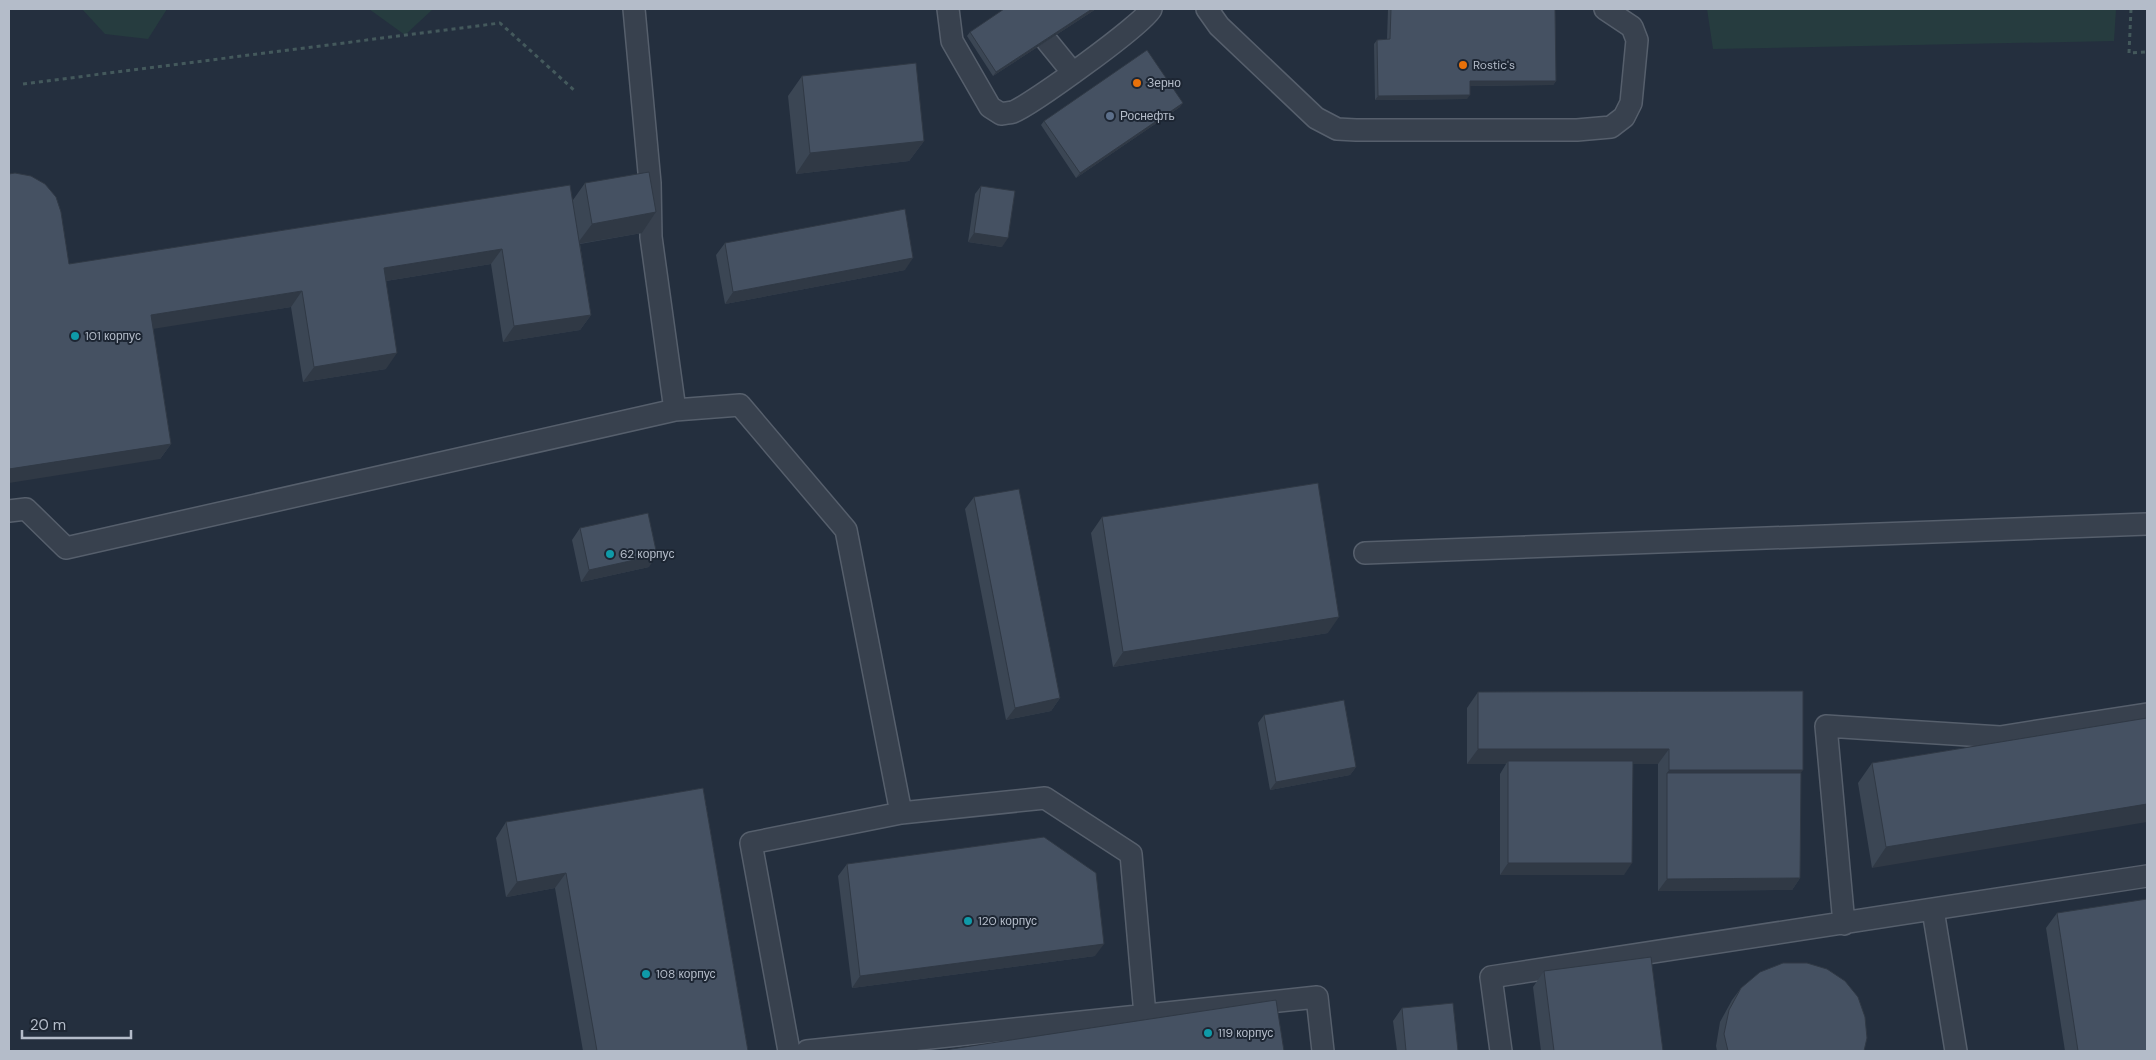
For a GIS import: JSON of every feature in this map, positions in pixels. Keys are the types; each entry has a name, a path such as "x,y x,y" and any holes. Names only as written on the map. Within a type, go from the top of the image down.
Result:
{"lane":[{"path":"634,9 650,183 651,237 675,410"},
{"path":"948,9 952,41 990,107 1002,114 1014,112 1073,73 1136,26 1149,14 1150,9"},
{"path":"1207,9 1220,26 1316,118 1337,128 1356,130 1577,130 1611,127 1624,117 1631,103 1637,40 1632,27 1605,9"},
{"path":"1047,41 1073,73"},
{"path":"9,511 26,509 66,548 675,410 740,405 846,530 901,813"},
{"path":"1366,553 2147,524"},
{"path":"1844,924 1826,726 2000,737 2147,714"},
{"path":"790,1051 750,844 901,813 1045,798 1130,854 1146,1015"},
{"path":"1501,1051 1491,978 2147,876"},
{"path":"1933,910 1956,1051"},
{"path":"806,1051 1317,997 1323,1051"}],"path":[{"path":"2131,9 2129,53 2147,52"},
{"path":"23,84 500,23 574,90"}],"green space":[{"path":"82,9 167,9 148,39 105,34"},
{"path":"369,9 433,9 405,35"},
{"path":"1707,9 2116,9 2114,41 1713,49"}],"building":[{"path":"1004,9 1092,9 996,72 970,32"},
{"name":"Rostic's","path":"1391,9 1555,9 1556,81 1470,81 1470,95 1378,96 1377,40 1390,39"},
{"name":"Роснефть","path":"1147,50 1183,103 1080,173 1044,121"},
{"path":"916,63 924,141 810,153 802,76"},
{"path":"649,172 656,212 592,224 585,183"},
{"name":"101 корпус","path":"15,173 31,176 45,184 56,197 61,212 69,264 570,185 591,315 514,326 502,249 384,268 397,353 314,367 302,291 151,315 171,444 9,469 9,174"},
{"path":"981,186 1015,191 1008,238 974,233"},
{"path":"905,209 913,258 733,292 725,243"},
{"path":"1318,483 1339,617 1123,652 1102,517"},
{"path":"1019,489 1060,698 1015,708 974,497"},
{"name":"62 корпус","path":"648,513 657,555 589,570 580,528"},
{"path":"1803,691 1803,770 1669,770 1669,749 1478,749 1478,692"},
{"path":"1344,700 1356,767 1276,782 1264,715"},
{"path":"2147,718 2147,804 1886,847 1872,763"},
{"path":"1508,761 1633,761 1632,863 1508,863"},
{"path":"1667,773 1801,773 1800,878 1667,879"},
{"name":"108 корпус","path":"703,788 748,1051 597,1051 566,873 517,882 506,822"},
{"name":"120 корпус","path":"1044,837 1096,873 1104,944 860,976 847,864"},
{"path":"2147,899 2147,1051 2078,1051 2057,913"},
{"path":"1651,957 1663,1051 1554,1051 1544,971"},
{"path":"1783,963 1807,963 1827,969 1845,981 1858,997 1865,1017 1867,1038 1864,1051 1728,1051 1724,1034 1729,1010 1741,988 1760,972"},
{"path":"1276,1000 1284,1051 938,1051"},
{"path":"1453,1003 1458,1051 1406,1051 1402,1008"}],"place":[{"name":"Rostic's","path":"1463,65"},
{"name":"Зерно","path":"1137,83"},
{"name":"Роснефть","path":"1110,116"},
{"name":"101 корпус","path":"75,336"},
{"name":"62 корпус","path":"610,554"},
{"name":"120 корпус","path":"968,921"},
{"name":"108 корпус","path":"646,974"},
{"name":"119 корпус","path":"1208,1033"}]}
